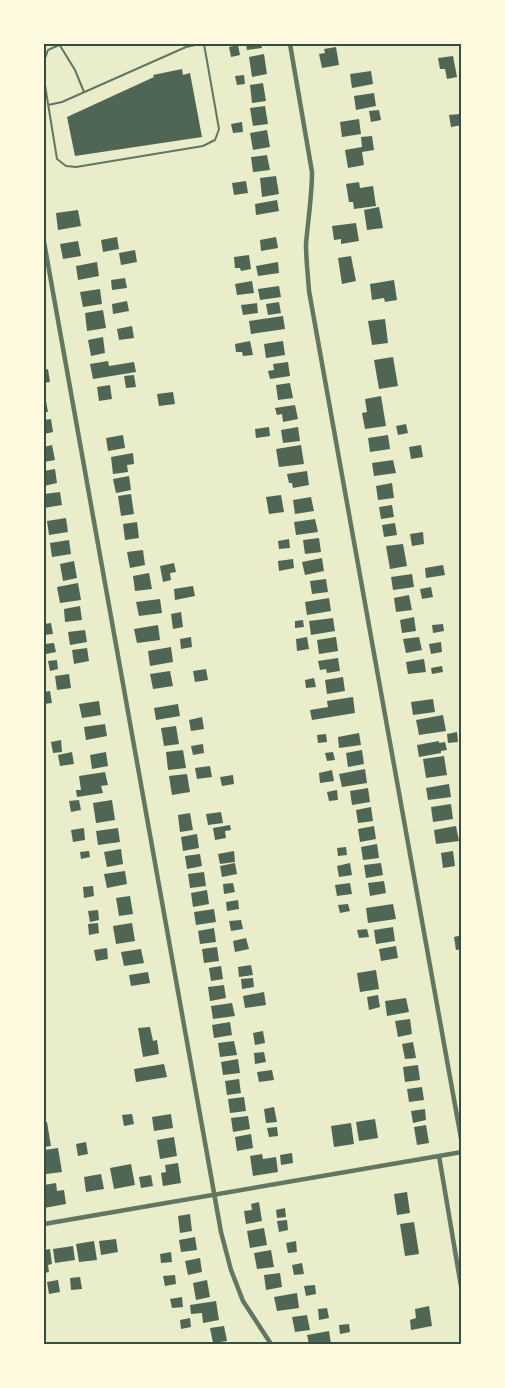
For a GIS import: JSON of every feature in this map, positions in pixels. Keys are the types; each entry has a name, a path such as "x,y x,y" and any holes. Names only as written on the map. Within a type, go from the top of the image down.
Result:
{"street":[{"path":"290,44 312,172 306,243 309,291 462,1144"},
{"path":"44,242 221,1232 231,1270 243,1302 271,1344"},
{"path":"44,1224 462,1152"},
{"path":"439,1156 462,1292"}],"lane":[{"path":"44,61 48,50 59,44 75,70 84,92"},
{"path":"44,79 48,105 57,159 66,166 75,167 208,145 217,137 219,129 202,44 186,47 62,102 48,105"}],"building":[{"path":"246,44 261,44 262,48 247,50"},
{"path":"238,45 240,55 231,57 229,47"},
{"path":"336,47 339,65 322,68 319,54 325,53 324,49"},
{"path":"264,54 267,74 252,77 249,57"},
{"path":"453,56 457,77 447,79 445,69 440,69 438,58"},
{"path":"182,69 183,75 190,73 202,137 75,156 67,117 154,77 153,75"},
{"path":"371,71 373,84 352,88 350,74"},
{"path":"244,75 245,84 237,85 235,76"},
{"path":"263,83 266,101 252,103 250,85"},
{"path":"374,93 376,106 356,110 354,96"},
{"path":"265,106 268,124 253,126 250,108"},
{"path":"379,110 381,120 371,122 369,111"},
{"path":"460,114 462,125 451,127 449,115"},
{"path":"359,119 361,134 342,137 340,122"},
{"path":"242,122 243,132 233,133 231,124"},
{"path":"267,130 270,147 253,150 250,133"},
{"path":"372,136 374,150 362,152 364,165 348,168 345,150 362,147 361,137"},
{"path":"267,155 270,170 253,172 251,157"},
{"path":"276,176 279,194 262,197 260,178"},
{"path":"246,181 248,193 234,195 232,183"},
{"path":"359,182 360,188 373,186 376,206 354,209 353,202 349,202 346,184"},
{"path":"277,200 279,211 256,215 255,204"},
{"path":"379,207 383,228 367,230 364,210"},
{"path":"78,210 81,226 58,230 56,213"},
{"path":"356,223 359,241 341,244 341,239 334,240 332,226"},
{"path":"117,237 119,249 103,252 101,240"},
{"path":"276,237 278,248 261,251 260,240"},
{"path":"78,241 81,256 63,259 60,244"},
{"path":"135,250 137,262 121,265 119,253"},
{"path":"249,255 251,269 241,271 240,268 235,268 234,257"},
{"path":"351,256 356,281 342,284 338,258"},
{"path":"97,262 99,276 78,280 76,266"},
{"path":"278,262 279,273 258,276 256,266"},
{"path":"125,278 127,288 112,290 111,280"},
{"path":"394,280 397,300 385,302 384,298 372,300 370,284"},
{"path":"252,281 254,293 237,295 235,284"},
{"path":"279,286 281,297 260,300 258,289"},
{"path":"100,289 102,304 83,307 80,292"},
{"path":"127,301 129,311 113,314 112,304"},
{"path":"279,302 281,313 268,315 266,304"},
{"path":"257,303 258,313 243,315 241,305"},
{"path":"103,310 106,328 87,331 85,313"},
{"path":"283,316 285,329 251,334 249,321"},
{"path":"385,319 388,343 372,345 368,321"},
{"path":"132,326 134,338 119,340 117,329"},
{"path":"103,337 105,353 91,356 88,340"},
{"path":"250,341 253,355 243,356 242,352 236,352 235,344"},
{"path":"283,341 285,355 266,358 264,344"},
{"path":"393,357 398,386 379,389 374,360"},
{"path":"108,361 109,366 134,362 136,372 93,379 90,364"},
{"path":"288,362 290,376 270,379 268,371 274,370 273,364"},
{"path":"48,369 50,382 44,383 44,370"},
{"path":"134,375 136,387 126,388 124,376"},
{"path":"290,383 293,398 278,400 276,385"},
{"path":"110,385 112,399 99,401 97,387"},
{"path":"44,390 48,412 44,412"},
{"path":"173,392 175,404 159,406 157,394"},
{"path":"381,396 386,426 365,429 362,413 367,412 365,399"},
{"path":"295,405 298,419 283,422 282,414 277,415 275,408"},
{"path":"51,419 53,432 44,434 44,420"},
{"path":"406,424 408,433 398,435 396,426"},
{"path":"269,427 270,436 256,438 255,429"},
{"path":"298,427 300,441 283,443 281,430"},
{"path":"123,435 125,448 108,451 106,438"},
{"path":"388,435 390,449 370,452 368,438"},
{"path":"52,445 55,460 44,462 44,447"},
{"path":"301,445 304,464 279,467 276,449"},
{"path":"421,445 423,457 411,459 409,447"},
{"path":"133,453 134,464 127,465 128,472 113,474 111,457"},
{"path":"393,460 396,473 374,476 372,463"},
{"path":"55,469 57,483 44,486 44,471"},
{"path":"307,471 309,485 293,488 287,474"},
{"path":"129,476 131,490 116,493 113,479"},
{"path":"392,483 394,498 378,500 376,486"},
{"path":"60,492 62,505 44,508 44,494"},
{"path":"131,494 134,514 121,516 118,496"},
{"path":"281,495 284,512 269,514 266,497"},
{"path":"311,497 314,511 295,514 293,500"},
{"path":"392,505 394,517 381,519 379,507"},
{"path":"66,518 68,532 49,535 47,521"},
{"path":"315,519 318,532 296,535 294,522"},
{"path":"137,522 139,538 125,540 123,524"},
{"path":"395,523 397,535 384,537 382,525"},
{"path":"423,532 424,544 412,546 410,534"},
{"path":"319,538 321,552 305,554 303,540"},
{"path":"289,539 290,548 279,549 278,541"},
{"path":"69,540 71,554 52,557 50,543"},
{"path":"403,544 407,566 390,569 386,546"},
{"path":"143,550 145,565 130,568 127,552"},
{"path":"322,558 324,571 305,575 302,562"},
{"path":"293,559 294,568 279,571 278,561"},
{"path":"74,561 77,578 63,581 60,564"},
{"path":"174,563 176,572 170,573 171,580 163,582 160,566"},
{"path":"443,565 445,575 426,578 425,568"},
{"path":"149,573 152,589 135,591 133,576"},
{"path":"412,574 414,587 393,590 391,577"},
{"path":"326,579 328,592 312,594 310,581"},
{"path":"78,583 81,600 60,603 57,587"},
{"path":"193,586 195,596 175,600 174,589"},
{"path":"431,587 433,597 422,599 420,589"},
{"path":"409,595 412,610 396,612 394,598"},
{"path":"329,598 331,611 307,615 305,602"},
{"path":"160,599 162,613 139,616 136,602"},
{"path":"80,606 82,620 65,622 64,609"},
{"path":"181,612 183,627 173,629 171,614"},
{"path":"414,617 416,631 402,633 400,620"},
{"path":"333,618 335,631 311,635 309,621"},
{"path":"303,620 304,627 295,628 295,621"},
{"path":"51,623 53,634 44,635 44,624"},
{"path":"443,624 444,631 433,633 432,625"},
{"path":"158,625 160,640 137,643 134,629"},
{"path":"85,630 87,642 70,645 68,632"},
{"path":"191,637 192,647 181,649 180,639"},
{"path":"307,637 309,649 297,651 296,639"},
{"path":"336,637 338,651 319,654 317,640"},
{"path":"419,637 422,650 406,653 403,639"},
{"path":"441,642 442,652 431,654 429,644"},
{"path":"54,643 56,652 46,654 44,644"},
{"path":"171,647 173,662 150,666 148,651"},
{"path":"87,648 89,661 74,664 72,650"},
{"path":"338,658 340,671 327,673 326,669 320,670 318,661"},
{"path":"424,659 426,672 408,674 406,662"},
{"path":"57,660 58,669 50,671 48,661"},
{"path":"442,666 443,672 432,674 431,668"},
{"path":"206,669 208,680 195,682 193,671"},
{"path":"170,671 173,686 153,689 150,674"},
{"path":"69,674 71,688 57,690 55,676"},
{"path":"343,677 345,691 327,694 325,680"},
{"path":"314,678 316,687 306,688 305,680"},
{"path":"50,691 52,703 44,704 44,692"},
{"path":"353,697 355,713 312,720 310,710 328,707 327,701"},
{"path":"433,699 435,712 413,715 411,702"},
{"path":"99,701 101,715 82,718 79,704"},
{"path":"178,704 180,716 156,720 154,708"},
{"path":"443,715 446,731 419,735 416,720"},
{"path":"202,717 204,729 191,731 189,720"},
{"path":"105,724 107,736 86,740 84,727"},
{"path":"176,726 179,744 164,746 161,728"},
{"path":"457,732 458,742 448,743 447,734"},
{"path":"359,733 361,745 339,748 338,737"},
{"path":"326,734 327,742 318,743 317,735"},
{"path":"61,740 62,752 53,753 51,742"},
{"path":"439,741 439,743 445,742 447,750 419,757 417,745"},
{"path":"203,744 204,753 193,755 191,746"},
{"path":"183,750 186,768 168,770 166,752"},
{"path":"362,750 364,764 348,767 346,753"},
{"path":"72,752 74,764 60,766 58,755"},
{"path":"106,752 108,766 92,769 90,755"},
{"path":"333,752 335,760 327,761 325,753"},
{"path":"444,756 447,775 426,778 423,759"},
{"path":"210,766 212,777 197,779 195,768"},
{"path":"365,769 367,783 342,787 339,774"},
{"path":"332,770 334,781 320,783 319,773"},
{"path":"105,772 108,785 101,786 103,793 77,797 76,790 81,790 79,776"},
{"path":"187,774 190,792 172,795 169,776"},
{"path":"233,775 234,784 222,786 220,777"},
{"path":"449,784 451,797 428,800 426,788"},
{"path":"368,788 370,802 352,805 350,791"},
{"path":"337,790 338,800 329,801 327,792"},
{"path":"79,800 81,810 71,812 69,801"},
{"path":"112,800 115,820 96,823 93,803"},
{"path":"451,804 453,819 433,822 431,807"},
{"path":"371,807 373,821 358,823 356,810"},
{"path":"221,812 223,823 208,825 206,814"},
{"path":"190,813 193,830 180,832 178,815"},
{"path":"230,825 231,830 225,831 226,838 215,840 213,828"},
{"path":"374,826 376,839 360,842 358,829"},
{"path":"456,826 459,841 436,844 434,830"},
{"path":"84,828 85,840 73,842 71,830"},
{"path":"118,828 120,842 98,845 96,831"},
{"path":"197,834 199,848 183,851 181,837"},
{"path":"377,844 379,858 363,860 361,847"},
{"path":"346,847 347,855 338,856 337,848"},
{"path":"121,849 123,864 107,867 104,852"},
{"path":"89,851 90,857 81,859 80,852"},
{"path":"234,851 235,862 220,864 218,854"},
{"path":"453,851 455,866 443,868 441,853"},
{"path":"200,854 202,866 187,869 185,856"},
{"path":"235,863 237,874 222,877 220,866"},
{"path":"350,863 352,875 339,877 337,866"},
{"path":"381,863 383,875 366,878 364,865"},
{"path":"125,871 127,884 107,888 104,874"},
{"path":"204,872 206,886 190,888 188,874"},
{"path":"384,881 386,893 370,896 368,883"},
{"path":"233,883 235,892 224,894 223,884"},
{"path":"350,883 352,894 337,896 335,885"},
{"path":"93,886 94,896 84,898 83,887"},
{"path":"207,890 209,904 193,907 191,893"},
{"path":"130,896 133,914 119,916 116,898"},
{"path":"238,900 239,909 227,911 226,902"},
{"path":"348,904 350,911 340,913 338,905"},
{"path":"393,904 396,919 368,923 366,908"},
{"path":"214,909 216,922 196,925 194,912"},
{"path":"98,910 99,920 90,922 88,911"},
{"path":"241,920 243,929 231,931 229,921"},
{"path":"98,923 99,933 89,935 88,924"},
{"path":"132,923 135,941 116,944 113,926"},
{"path":"393,927 395,941 376,944 374,930"},
{"path":"214,928 216,942 200,944 198,931"},
{"path":"367,929 369,937 359,938 357,930"},
{"path":"462,935 462,949 456,950 454,937"},
{"path":"246,938 249,949 235,952 233,941"},
{"path":"396,946 398,958 381,961 379,949"},
{"path":"217,947 219,961 204,963 202,949"},
{"path":"107,948 108,959 96,961 94,950"},
{"path":"141,949 144,963 124,966 121,952"},
{"path":"251,965 253,975 239,977 238,967"},
{"path":"221,966 223,979 211,981 209,968"},
{"path":"376,970 379,989 360,992 357,973"},
{"path":"148,972 150,983 131,986 129,975"},
{"path":"253,978 254,987 242,989 241,979"},
{"path":"224,985 226,998 210,1001 208,987"},
{"path":"264,992 266,1005 245,1008 243,996"},
{"path":"378,995 380,1007 369,1010 367,997"},
{"path":"406,998 409,1012 387,1016 385,1001"},
{"path":"232,1003 235,1016 213,1019 211,1006"},
{"path":"410,1019 412,1034 398,1037 395,1021"},
{"path":"230,1022 232,1035 214,1038 212,1025"},
{"path":"150,1027 153,1041 157,1040 159,1054 143,1057 138,1028"},
{"path":"263,1031 265,1043 255,1045 253,1033"},
{"path":"234,1041 237,1055 220,1057 218,1043"},
{"path":"413,1042 416,1058 405,1059 402,1044"},
{"path":"264,1052 266,1062 255,1064 254,1053"},
{"path":"238,1059 240,1073 223,1075 221,1062"},
{"path":"164,1064 167,1077 136,1082 134,1069"},
{"path":"418,1065 420,1080 405,1082 403,1067"},
{"path":"272,1070 274,1080 259,1082 257,1072"},
{"path":"239,1079 241,1093 227,1095 225,1081"},
{"path":"422,1087 424,1100 409,1102 407,1089"},
{"path":"244,1097 246,1111 230,1113 228,1099"},
{"path":"274,1107 277,1122 266,1123 264,1109"},
{"path":"425,1109 426,1120 413,1123 411,1111"},
{"path":"132,1114 134,1124 124,1126 122,1115"},
{"path":"171,1114 173,1128 154,1131 152,1117"},
{"path":"248,1116 250,1129 233,1132 231,1118"},
{"path":"375,1119 378,1138 359,1141 356,1122"},
{"path":"47,1122 51,1146 44,1147 44,1123"},
{"path":"351,1123 354,1144 334,1147 331,1126"},
{"path":"426,1125 429,1143 417,1145 414,1127"},
{"path":"277,1127 278,1136 269,1137 267,1128"},
{"path":"251,1134 253,1148 237,1151 235,1137"},
{"path":"174,1137 177,1156 160,1159 157,1140"},
{"path":"86,1142 88,1154 78,1156 76,1144"},
{"path":"58,1148 62,1172 46,1174 44,1150"},
{"path":"292,1153 293,1163 281,1165 280,1155"},
{"path":"262,1154 263,1159 276,1157 278,1172 253,1176 250,1156"},
{"path":"178,1163 181,1183 163,1186 161,1173 166,1172 165,1165"},
{"path":"131,1164 135,1185 114,1189 110,1168"},
{"path":"101,1174 104,1189 86,1192 84,1177"},
{"path":"151,1175 153,1186 141,1188 139,1177"},
{"path":"56,1183 57,1191 64,1190 66,1204 44,1208 44,1185"},
{"path":"407,1192 410,1213 397,1215 394,1194"},
{"path":"259,1202 262,1221 246,1224 244,1211 252,1210 251,1204"},
{"path":"285,1208 286,1217 277,1218 276,1210"},
{"path":"190,1214 192,1231 180,1233 178,1216"},
{"path":"287,1220 288,1230 279,1232 277,1221"},
{"path":"414,1222 419,1254 405,1256 400,1224"},
{"path":"264,1228 267,1245 250,1248 247,1231"},
{"path":"195,1237 197,1250 181,1252 179,1240"},
{"path":"116,1239 118,1252 101,1255 99,1241"},
{"path":"94,1241 97,1260 79,1262 76,1244"},
{"path":"296,1241 297,1252 288,1253 286,1243"},
{"path":"73,1246 75,1260 55,1263 53,1249"},
{"path":"50,1249 52,1264 48,1265 49,1272 44,1273 44,1250"},
{"path":"271,1250 274,1267 257,1269 254,1253"},
{"path":"171,1252 172,1262 161,1263 160,1254"},
{"path":"200,1258 202,1272 188,1275 185,1261"},
{"path":"302,1263 304,1274 294,1275 292,1265"},
{"path":"280,1273 282,1287 266,1290 264,1275"},
{"path":"175,1275 176,1284 165,1286 163,1276"},
{"path":"80,1277 82,1289 71,1290 70,1278"},
{"path":"58,1280 60,1292 49,1294 47,1282"},
{"path":"207,1280 210,1297 196,1300 193,1283"},
{"path":"315,1285 316,1294 306,1296 304,1286"},
{"path":"297,1293 299,1308 277,1311 274,1297"},
{"path":"182,1297 183,1307 172,1308 170,1299"},
{"path":"216,1301 219,1320 203,1323 202,1313 191,1314 190,1305"},
{"path":"429,1306 432,1326 411,1330 410,1320 416,1318 415,1309"},
{"path":"327,1308 329,1318 319,1320 318,1309"},
{"path":"307,1315 310,1330 295,1332 292,1317"},
{"path":"190,1318 191,1327 181,1329 180,1320"},
{"path":"349,1324 350,1332 340,1334 339,1325"},
{"path":"224,1326 227,1341 213,1343 210,1328"},
{"path":"329,1331 331,1344 309,1344 307,1335"}]}
